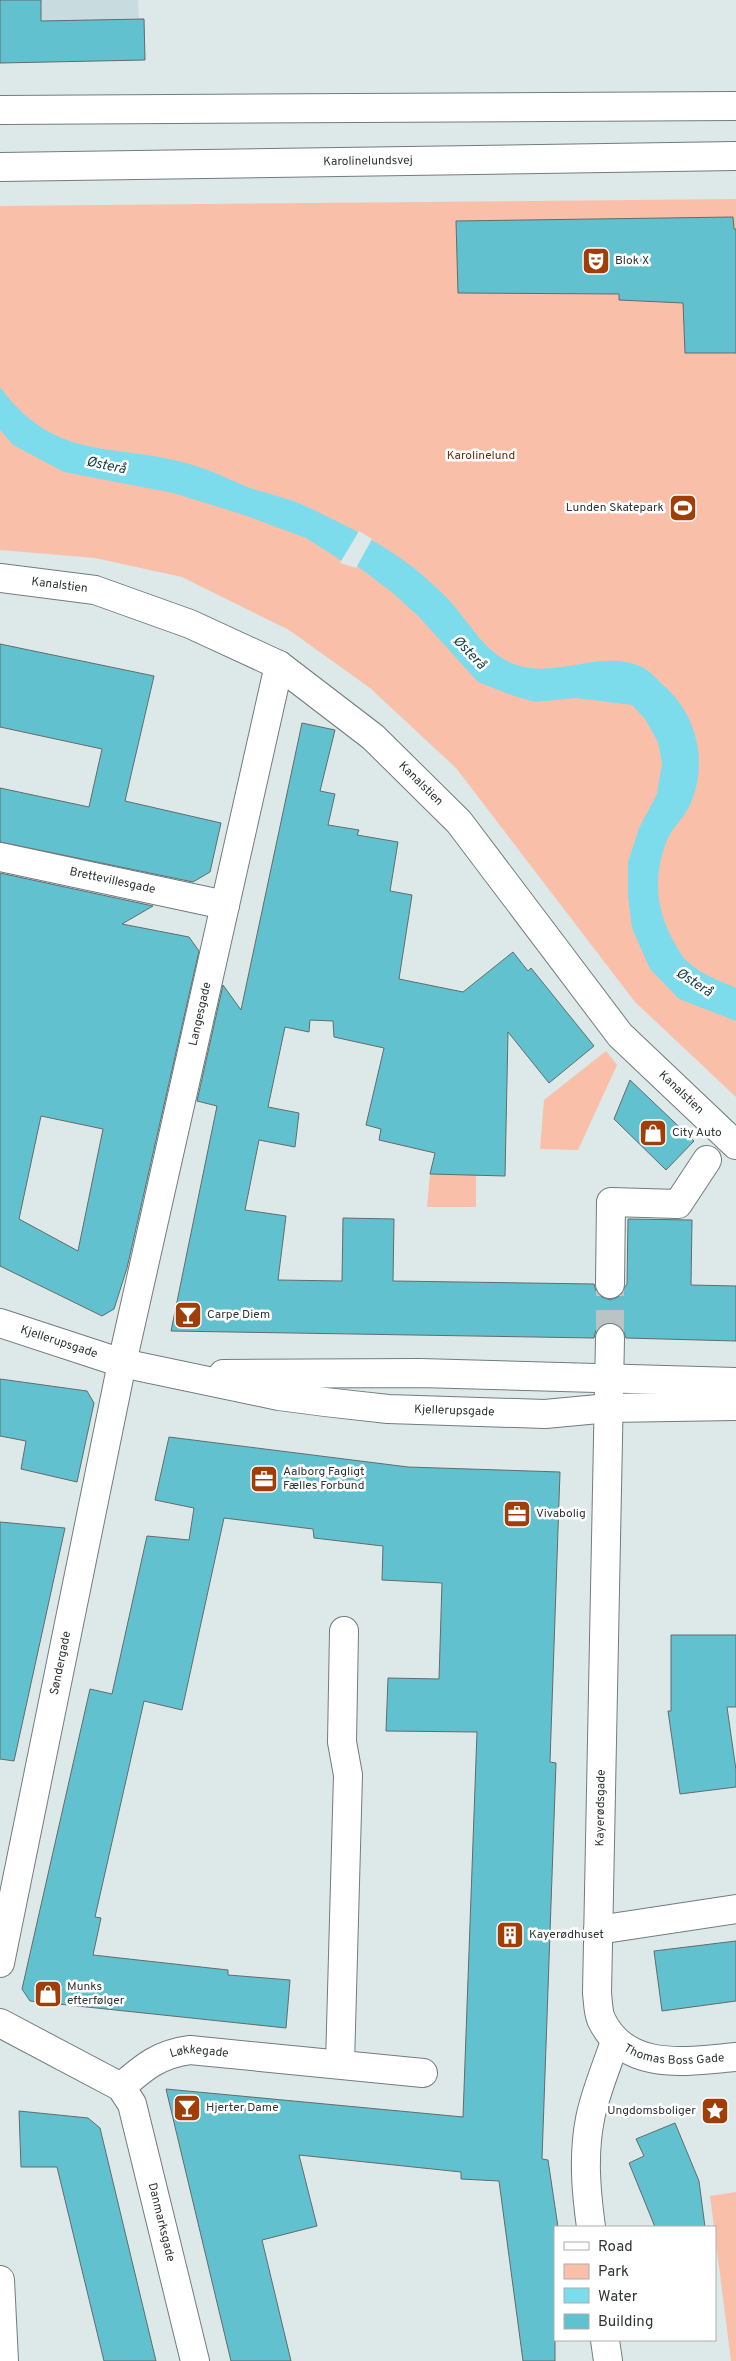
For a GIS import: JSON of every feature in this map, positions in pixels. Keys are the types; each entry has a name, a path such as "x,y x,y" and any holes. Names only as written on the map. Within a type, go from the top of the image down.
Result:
{"street":[{"path":"0,110 736,106"},
{"name":"Karolinelundsvej","path":"0,167 736,156"},
{"name":"Kanalstien","path":"0,578 95,590 190,624 279,665 373,737 459,822 620,1035 736,1145"},
{"name":"Langesgade","path":"122,1362 279,665"},
{"name":"Brettevillesgade","path":"0,857 225,905"},
{"path":"610,1284 611,1202 678,1204 707,1160"},
{"name":"Kjellerupsgade","path":"0,1323 122,1362 176,1375 279,1396 388,1409 545,1414 609,1408 736,1406"},
{"name":"Kayerødsgade","path":"610,1338 597,1992 600,2018 615,2041"},
{"name":"Søndergade","path":"0,1964 122,1362"},
{"name":"Kjellerupsgade","path":"176,1375 280,1372 410,1373 736,1382"},
{"path":"340,2064 348,1775 342,1742 344,1631"},
{"path":"598,1930 736,1909"},
{"path":"0,2023 121,2087"},
{"path":"591,2226 585,2171 586,2143 590,2117 615,2041"},
{"name":"Thomas Boss Gade","path":"615,2041 635,2055 672,2063 736,2057"},
{"name":"Løkkegade","path":"121,2087 142,2069 170,2053 190,2050 423,2073"},
{"name":"Danmarksgade","path":"121,2087 132,2104 196,2361"},
{"path":"0,2280 4,2361"},
{"path":"605,2341 608,2361"}],"shaded area":[{"path":"0,0 138,0 139,18 144,18 145,60 0,63"}],"green space":[{"name":"Karolinelund","path":"736,199 736,1097 635,1002 456,768 370,688 289,630 182,577 95,558 0,550 0,206"},
{"path":"606,1051 617,1065 578,1150 540,1149 544,1100"},
{"path":"430,1174 476,1175 476,1207 427,1207"},
{"path":"736,2192 736,2361 731,2361 716,2243 716,2226 714,2226 710,2196"}],"water":[{"name":"Østerå","path":"0,387 22,412 44,429 66,440 196,466 253,489 301,504 359,533 418,571 447,598 485,644 503,659 514,664 546,669 610,661 626,662 642,667 650,672 675,697 685,711 697,742 699,758 695,791 689,807 669,836 662,854 658,882 664,921 680,953 692,966 736,988 736,1021 679,999 650,969 632,928 628,896 628,862 639,828 657,794 662,763 658,742 645,719 632,705 576,698 535,702 478,682 419,617 393,593 357,566 342,561 306,538 244,515 173,493 64,472 13,445 0,430"}],"pier":[{"path":"359,531 372,539 356,568 340,563"}],"building":[{"path":"0,0 41,0 41,21 144,19 145,60 0,63"},
{"name":"Blok X","path":"733,217 734,229 736,229 736,353 685,353 683,303 619,300 619,294 458,293 456,221"},
{"path":"0,644 154,676 125,801 221,823 210,872 193,882 0,842 0,788 89,807 102,749 0,727"},
{"path":"302,723 335,730 320,791 335,794 328,825 359,830 357,835 398,842 390,891 412,895 399,979 463,992 513,952 528,971 531,968 594,1046 549,1083 508,1032 505,1176 430,1174 435,1153 379,1140 381,1129 366,1125 384,1048 334,1037 333,1021 310,1020 309,1032 285,1027 268,1107 299,1113 295,1147 259,1140 245,1210 286,1216 278,1280 342,1281 343,1218 394,1219 393,1281 594,1284 596,1291 602,1297 610,1300 618,1297 627,1284 628,1219 692,1220 691,1285 736,1286 736,1341 626,1338 618,1324 611,1322 602,1325 596,1330 594,1338 171,1331 217,1106 197,1101 223,985 241,1010"},
{"path":"0,873 153,906 122,924 189,937 199,951 127,1268 114,1309 102,1316 0,1266","holes":["41,1116 103,1129 78,1251 19,1219"]},
{"path":"630,1080 694,1141 666,1170 614,1119"},
{"path":"0,1379 87,1391 94,1403 77,1482 21,1469 26,1441 0,1436"},
{"path":"169,1437 408,1467 560,1472 550,1762 556,1763 542,2159 548,2160 558,2226 554,2226 555,2361 523,2361 499,2181 461,2179 461,2172 299,2155 317,2226 262,2240 291,2361 231,2361 166,2089 463,2117 477,1732 386,1731 388,1678 439,1679 442,1583 382,1580 383,1546 314,1538 313,1529 224,1518 182,1710 144,1701 95,1917 101,1918 93,1955 228,1970 228,1975 290,1980 286,2028 30,2001 22,1989 90,1689 112,1694 147,1536 189,1540 194,1508 155,1500"},
{"path":"0,1522 65,1528 14,1761 0,1759"},
{"path":"671,1635 736,1635 736,1707 727,1707 736,1770 736,1787 680,1794 668,1711 671,1711"},
{"path":"736,1941 736,2001 662,2011 654,1951"},
{"path":"19,2111 88,2118 100,2128 156,2361 104,2361 57,2167 21,2167"},
{"path":"675,2123 699,2181 705,2226 655,2226 629,2163 644,2156 636,2139"}],"tunnel":[{"path":"610,1284 610,1338"}],"place":[{"name":"Blok X","path":"596,261"},
{"name":"Lunden Skatepark","path":"683,508"},
{"name":"City Auto","path":"653,1133"},
{"name":"Carpe Diem","path":"188,1315"},
{"name":"Aalborg Fagligt Fælles Forbund","path":"264,1479"},
{"name":"Vivabolig","path":"517,1514"},
{"name":"Kayerødhuset","path":"510,1935"},
{"name":"Munks efterfølger","path":"48,1994"},
{"name":"Hjerter Dame","path":"187,2108"},
{"name":"Ungdomsboliger","path":"715,2111"}]}
